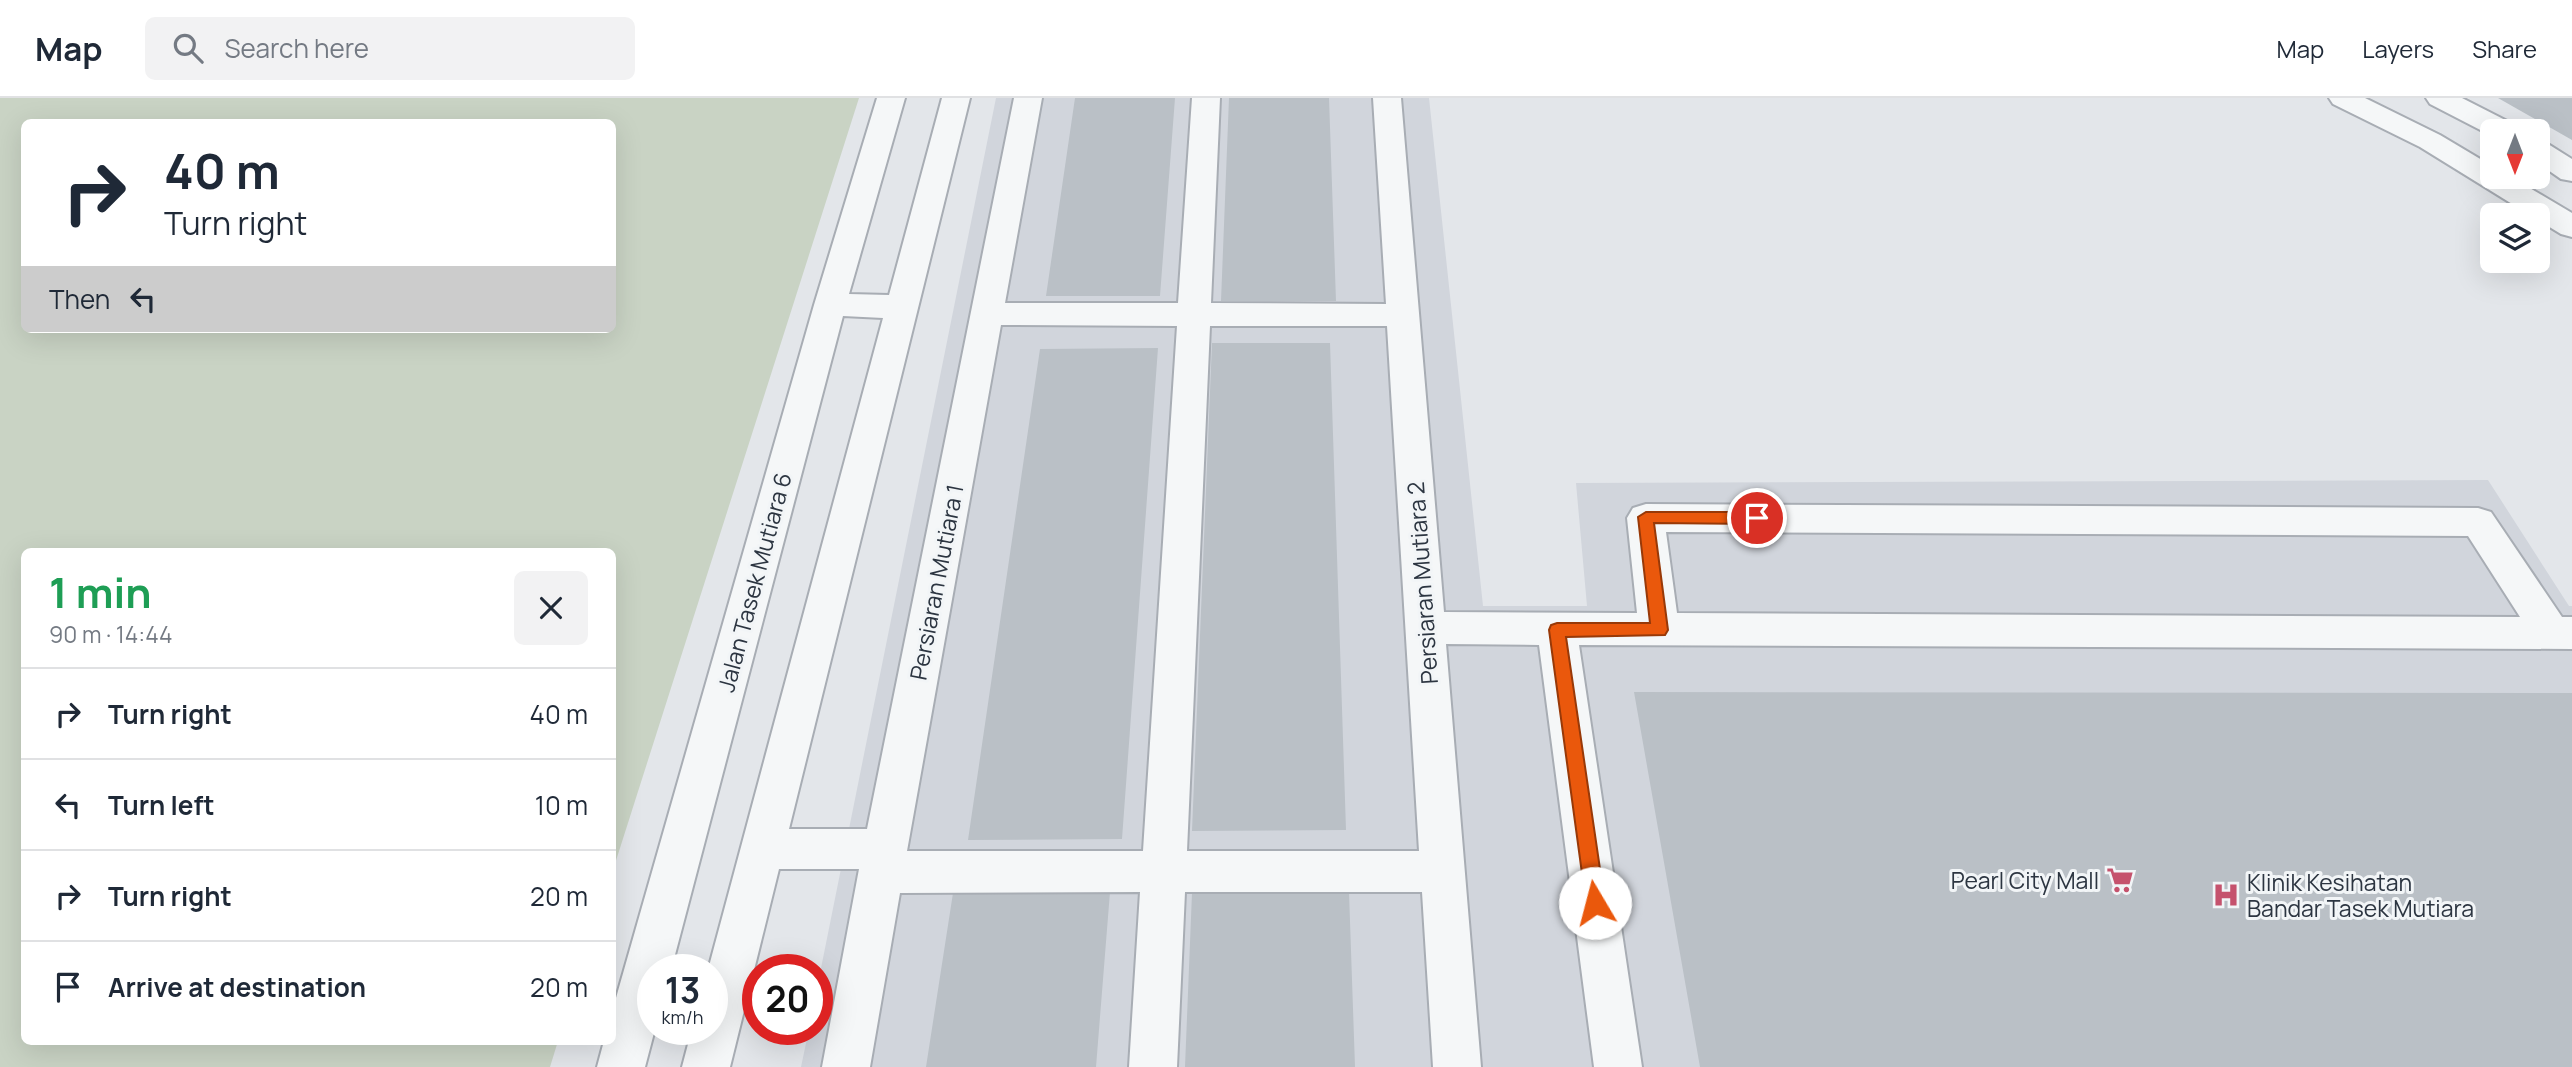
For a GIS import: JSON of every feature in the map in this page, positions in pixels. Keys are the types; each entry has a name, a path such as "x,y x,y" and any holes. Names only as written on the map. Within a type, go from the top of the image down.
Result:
{"street":[{"name":"Jalan Tasek Mutiara 6","path":"621,1067 830,305 891,98"},
{"path":"706,1067 956,98"},
{"name":"Persiaran Mutiara 1","path":"846,1067 1028,98"},
{"path":"1153,1067 1206,98"},
{"name":"Persiaran Mutiara 2","path":"1387,98 1457,1067"},
{"path":"2343,98 2430,141 2572,227"},
{"path":"2440,98 2481,119"},
{"path":"2550,158 2572,172"},
{"path":"830,305 903,307"},
{"path":"987,314 1402,315"},
{"path":"1659,630 1646,517 2477,522 2561,633"},
{"path":"1425,628 2561,633"},
{"path":"1557,630 1618,1067"},
{"path":"761,849 883,860 1163,873 1443,871"}],"shaded area":[{"path":"996,98 1429,98 1483,606 1587,606 1576,483 2488,480 2569,606 2572,606 2572,1067 801,1067 806,1045 833,1045 833,954 824,954"}],"green space":[{"path":"0,98 859,98 616,861 616,548 21,548 21,1045 557,1045 550,1067 0,1067"}],"building":[{"path":"1075,98 1175,98 1160,296 1046,296"},
{"path":"1229,98 1329,98 1336,301 1221,301"},
{"path":"2498,98 2572,98 2572,140 2550,128 2550,119 2535,119"},
{"path":"1212,343 1330,343 1346,830 1192,831"},
{"path":"1158,348 1122,839 968,840 1040,349"},
{"name":"Pearl City Mall","path":"1634,692 2572,693 2572,1067 1700,1067"},
{"path":"1110,892 1096,1067 926,1067 953,893"},
{"path":"1349,892 1355,1067 1185,1067 1192,893"}],"place":[{"name":"Pearl City Mall","path":"2120,880"},
{"name":"Klinik Kesihatan Bandar Tasek Mutiara","path":"2226,895"}],"route":[{"path":"1595,903 1557,630 1659,630 1646,517 1757,518"}]}
